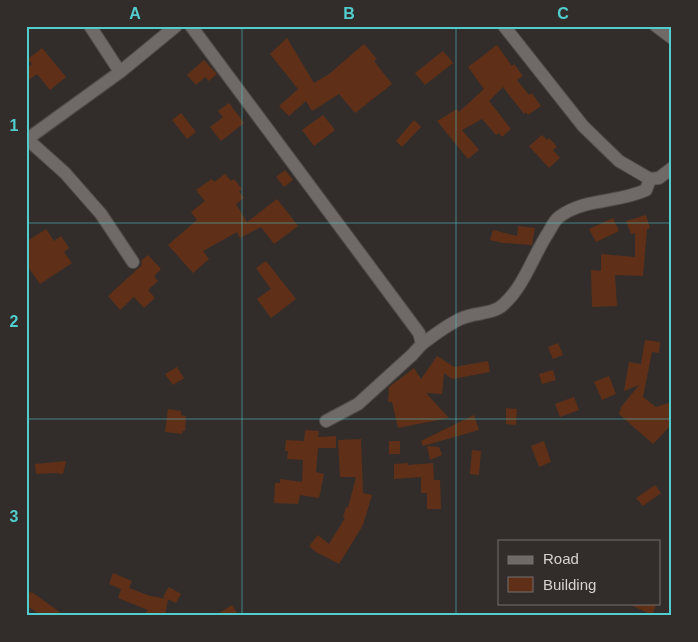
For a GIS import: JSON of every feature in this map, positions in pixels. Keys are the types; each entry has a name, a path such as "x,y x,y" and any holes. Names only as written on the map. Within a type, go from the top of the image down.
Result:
{"street":[{"path":"90,26 120,72"},
{"path":"133,262 101,214 65,173 27,139 120,72 176,26"},
{"path":"191,26 419,333 422,344"},
{"path":"504,26 583,126 618,161 650,179 659,178 672,168"},
{"path":"656,26 672,38"},
{"path":"326,421 358,404 422,344 461,318 495,310 502,306 511,297 522,280 536,252 557,218 573,209 588,204 646,190 650,179"}],"building":[{"path":"287,38 314,83 329,74 364,44 377,59 374,61 392,84 355,113 339,94 312,111 306,101 289,116 279,106 298,89 270,54"},
{"path":"497,45 512,66 514,64 523,76 517,80 529,95 532,93 541,106 528,115 526,112 524,114 503,87 489,101 511,129 502,137 499,133 496,135 482,119 462,130 479,150 468,159 437,121 457,109 459,112 484,89 468,67"},
{"path":"42,48 66,77 50,90 37,74 26,82 26,69 32,64 28,59"},
{"path":"443,51 453,63 425,85 415,73"},
{"path":"204,60 217,74 209,81 205,77 196,85 187,75"},
{"path":"229,103 244,123 221,141 210,127 223,117 218,111"},
{"path":"181,113 196,132 187,139 172,120"},
{"path":"323,115 335,130 314,146 302,130"},
{"path":"414,120 421,127 402,147 396,141"},
{"path":"542,135 547,140 549,138 557,147 553,150 560,158 549,168 529,146"},
{"path":"285,170 293,180 284,187 276,177"},
{"path":"225,174 231,181 234,179 242,189 239,191 244,198 236,204 247,222 277,199 298,226 274,244 261,227 240,238 237,232 203,251 209,259 193,273 168,245 197,220 191,212 205,201 196,190 212,179 214,182"},
{"path":"646,215 650,228 647,229 643,276 615,275 617,306 592,307 591,270 601,271 601,254 635,257 635,233 631,234 626,221"},
{"path":"613,218 619,231 596,242 589,229"},
{"path":"518,226 535,228 532,245 490,240 493,230 517,236"},
{"path":"46,229 54,241 61,236 69,248 64,252 72,263 40,284 26,264 26,242"},
{"path":"148,255 161,269 154,276 158,281 148,290 155,298 144,308 134,297 120,310 108,296 142,265 141,261"},
{"path":"266,261 296,299 271,318 257,299 271,289 256,268"},
{"path":"645,340 660,342 659,353 652,352 643,397 656,407 672,402 672,424 653,444 619,414 621,407 639,385 624,391 629,362 641,364"},
{"path":"558,343 563,355 553,359 548,347"},
{"path":"437,356 454,367 488,361 490,372 452,379 444,373 442,394 426,393 449,418 398,428 392,402 388,402 389,387 414,368 421,379"},
{"path":"177,367 184,378 173,385 165,374"},
{"path":"553,370 556,380 542,384 539,374"},
{"path":"609,376 616,394 602,400 594,382"},
{"path":"574,397 579,410 560,417 555,404"},
{"path":"506,408 517,409 516,425 506,424"},
{"path":"168,409 181,411 181,415 186,416 185,431 182,434 165,432"},
{"path":"474,415 479,430 423,446 421,441"},
{"path":"305,430 319,431 318,437 336,436 336,448 318,448 316,472 324,474 319,498 300,495 298,504 274,503 275,483 280,483 280,479 302,482 303,460 287,459 288,451 285,451 286,440 304,441"},
{"path":"361,439 363,493 372,495 363,525 339,564 316,552 309,546 318,535 329,544 345,518 343,517 346,507 348,508 356,477 340,477 338,440"},
{"path":"389,441 400,441 400,454 389,454"},
{"path":"544,441 551,462 539,467 531,446"},
{"path":"427,446 439,447 442,455 430,460"},
{"path":"472,450 481,451 479,475 470,474"},
{"path":"66,461 63,474 36,474 35,464"},
{"path":"408,463 408,465 433,463 434,480 440,480 441,509 427,509 427,493 421,493 421,477 394,479 394,464"},
{"path":"655,485 661,493 643,506 636,498"},
{"path":"113,573 132,581 129,588 150,596 168,599 165,616 144,616 148,610 118,598 121,589 109,584"},
{"path":"169,587 181,594 176,603 163,597"},
{"path":"26,591 33,593 65,616 42,616 26,605"},
{"path":"629,604 657,604 652,615"},
{"path":"232,605 239,616 214,616"}]}
